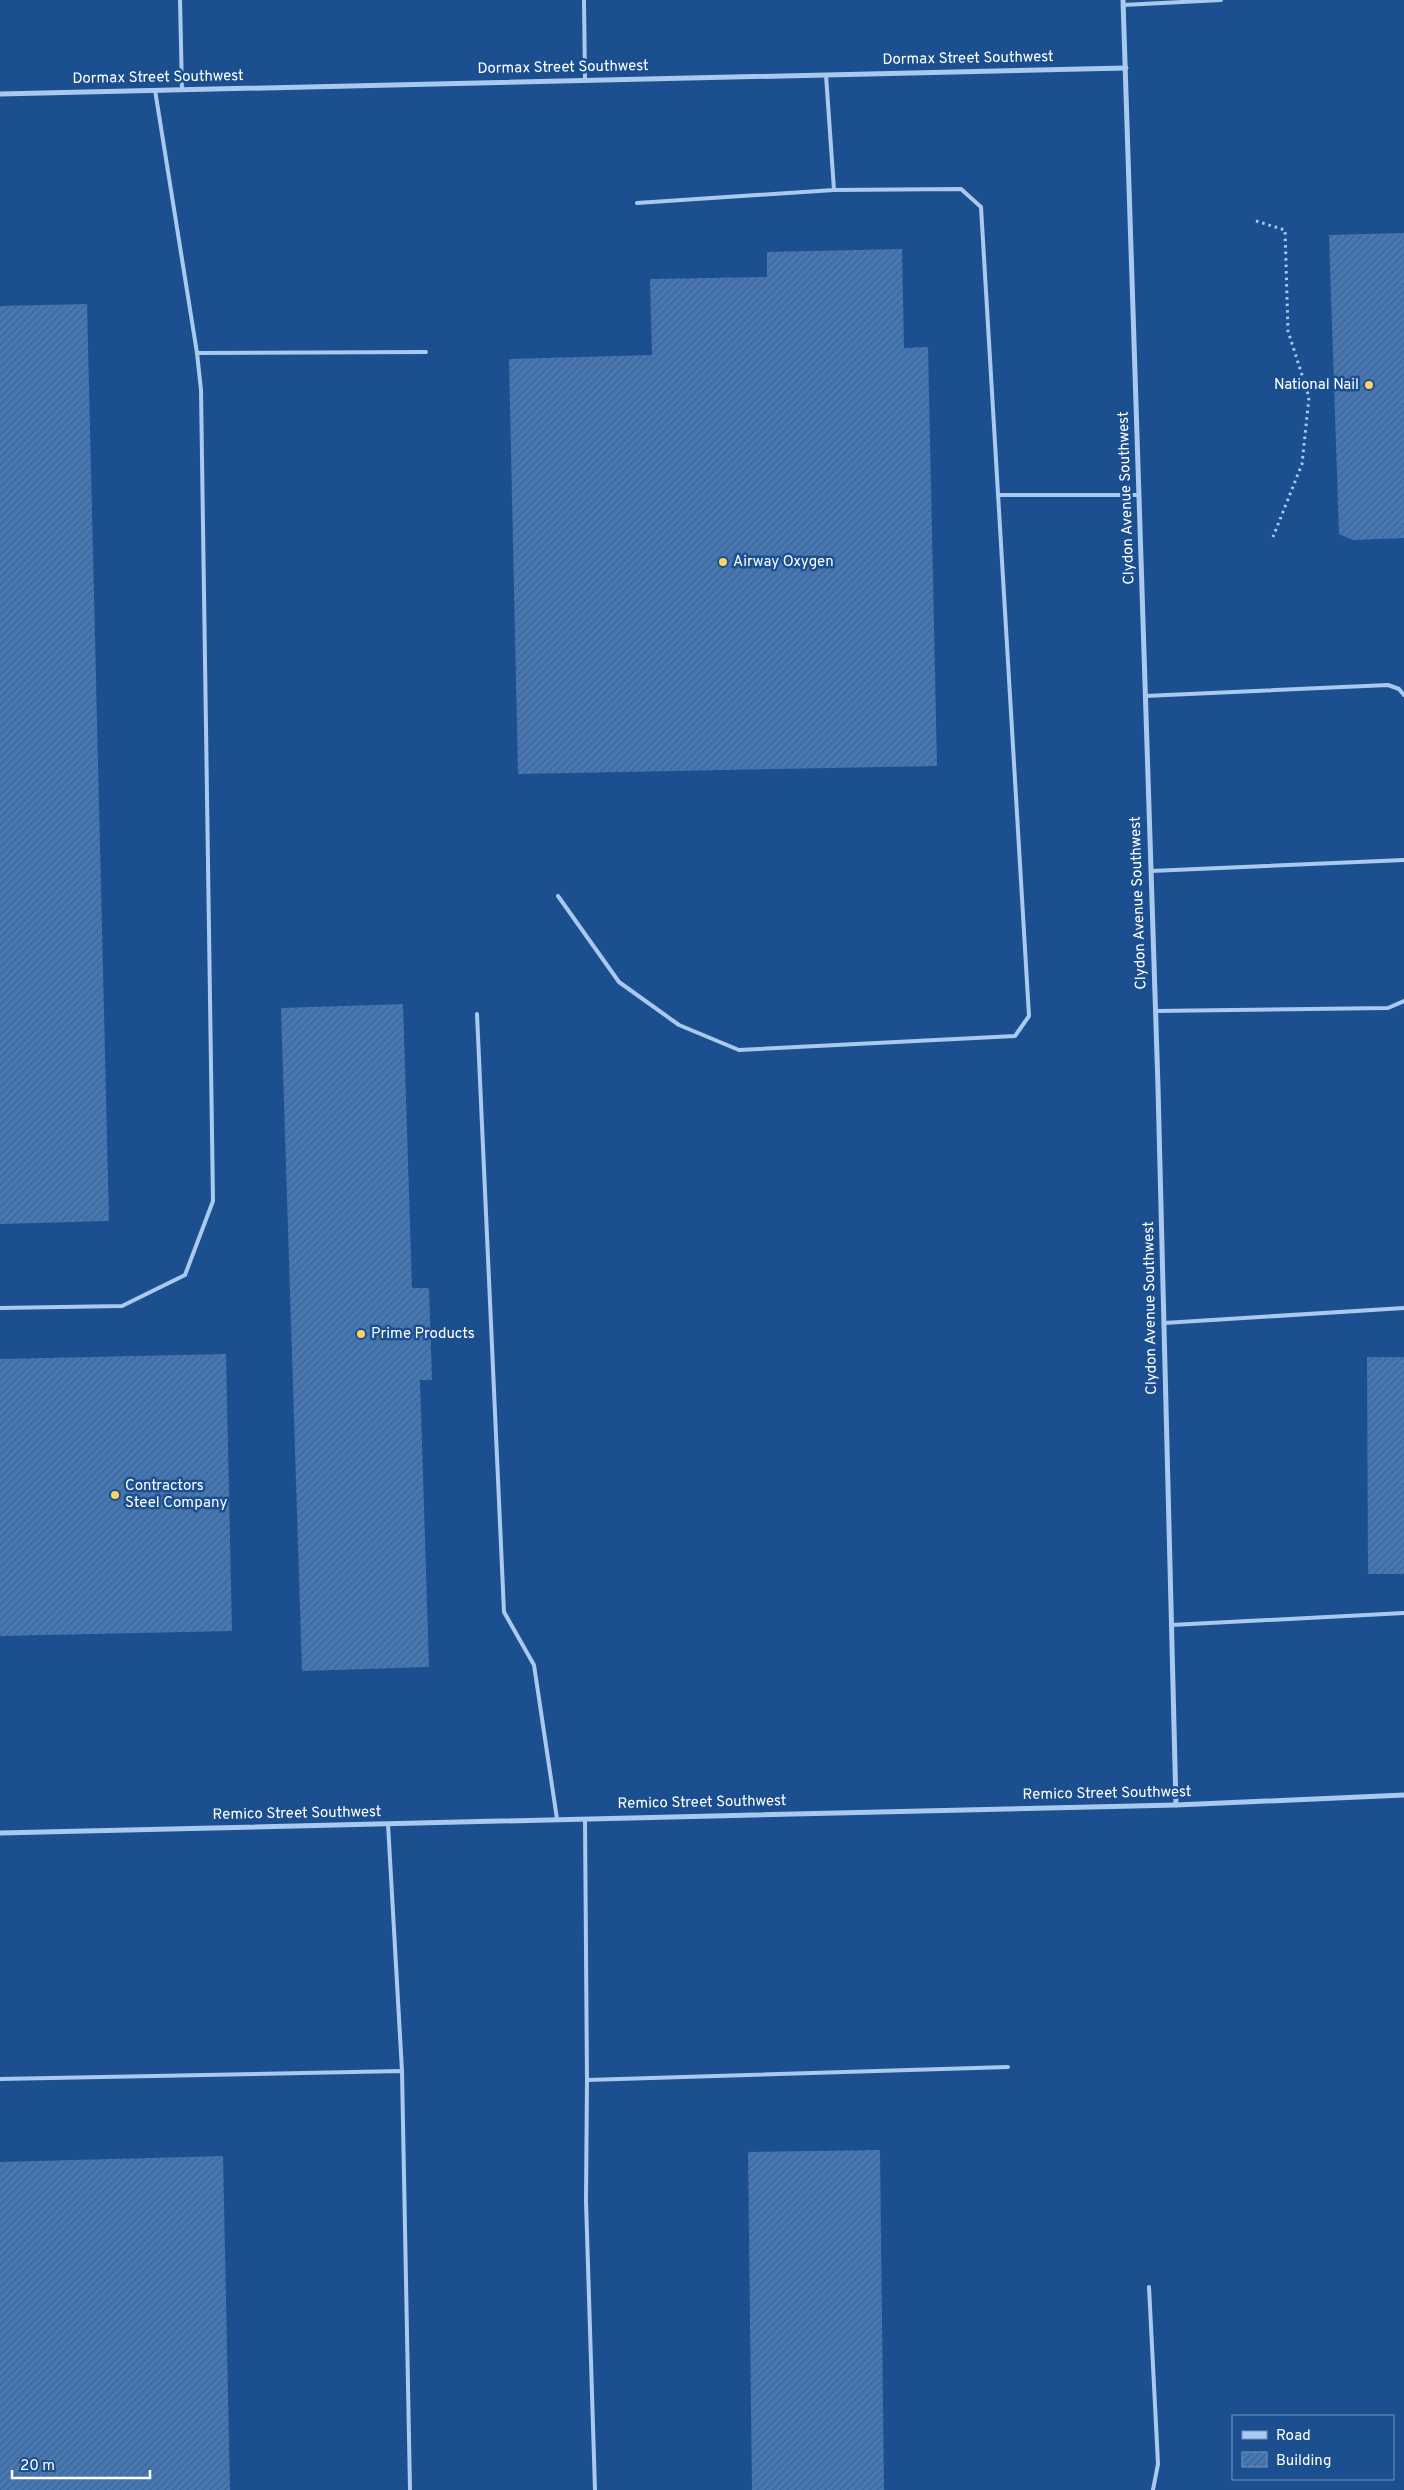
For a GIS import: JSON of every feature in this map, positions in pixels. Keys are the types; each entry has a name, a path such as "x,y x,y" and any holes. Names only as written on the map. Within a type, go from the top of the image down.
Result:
{"street":[{"name":"Clydon Avenue Southwest","path":"1123,3 1151,871 1176,1805"},
{"name":"Dormax Street Southwest","path":"0,94 1126,68"},
{"name":"Remico Street Southwest","path":"0,1833 1176,1805 1404,1795"}],"lane":[{"path":"180,0 182,90"},
{"path":"584,0 585,80"},
{"path":"1123,3 1221,0"},
{"path":"826,75 834,190"},
{"path":"0,1308 122,1306 186,1275 214,1201 201,390 197,353 155,90"},
{"path":"558,896 620,982 679,1025 739,1050 1015,1036 1029,1016 981,207 961,189 834,190 637,203"},
{"path":"197,353 426,352"},
{"path":"998,495 1139,495"},
{"path":"1145,696 1388,685 1399,689 1404,695"},
{"path":"1151,871 1404,860"},
{"path":"1155,1011 1388,1008 1404,1001"},
{"path":"477,1014 504,1612 534,1665 557,1819"},
{"path":"1164,1323 1404,1308"},
{"path":"1172,1625 1404,1613"},
{"path":"585,1819 586,2201 595,2490"},
{"path":"388,1824 402,2071 410,2490"},
{"path":"587,2080 1008,2067"},
{"path":"0,2079 402,2071"},
{"path":"1149,2287 1158,2464 1153,2490"}],"path":[{"path":"1256,221 1285,230 1288,331 1309,397 1302,464 1273,537"}],"building":[{"name":"National Nail","path":"1404,233 1404,538 1353,540 1339,534 1329,235"},
{"name":"Airway Oxygen","path":"902,249 904,348 928,347 937,766 518,774 509,359 652,355 650,279 767,277 767,252"},
{"path":"87,304 109,1221 0,1224 0,306"},
{"name":"Prime Products","path":"403,1004 412,1288 429,1288 432,1380 420,1380 429,1667 302,1671 281,1008"},
{"name":"Contractors Steel Company","path":"226,1354 232,1631 0,1636 0,1359"},
{"path":"1367,1357 1404,1357 1404,1574 1368,1574"},
{"path":"880,2150 884,2490 752,2490 748,2152"},
{"path":"223,2156 230,2490 0,2490 0,2162"}],"place":[{"name":"National Nail","path":"1369,385"},
{"name":"Airway Oxygen","path":"723,562"},
{"name":"Prime Products","path":"361,1334"},
{"name":"Contractors Steel Company","path":"115,1495"}]}
